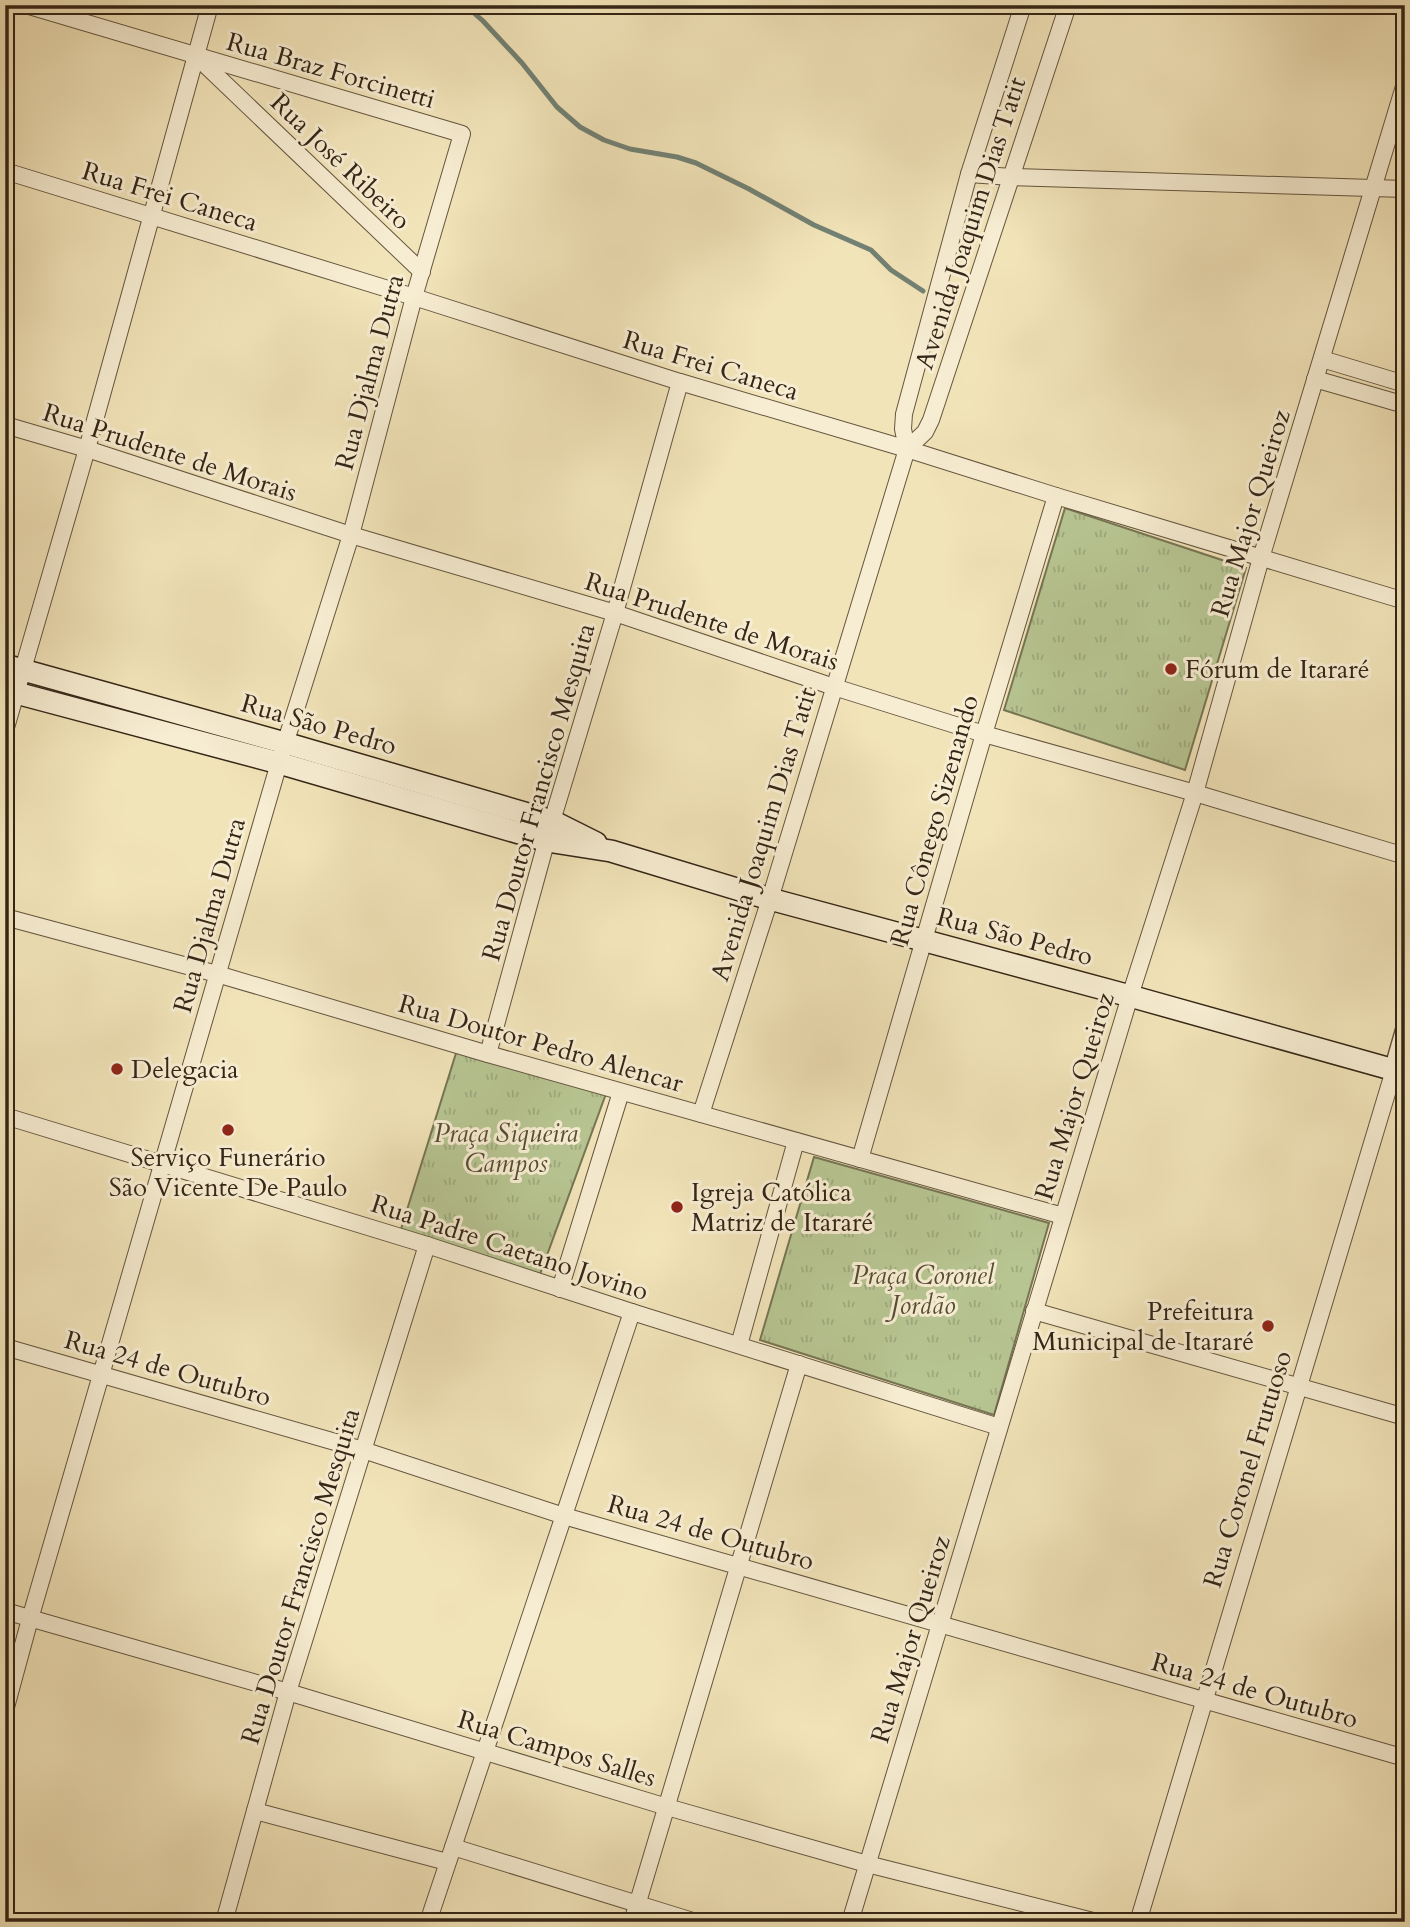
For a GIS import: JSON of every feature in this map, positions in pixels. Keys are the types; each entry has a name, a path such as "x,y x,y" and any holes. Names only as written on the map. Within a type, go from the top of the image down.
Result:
{"main road":[{"name":"Rua São Pedro","path":"14,668 285,743 611,851 770,899 1399,1071"},
{"name":"Rua São Pedro","path":"11,691 279,763 550,831"}],"street":[{"name":"Rua Braz Forcinetti","path":"26,5 462,134"},
{"path":"5,731 14,668 87,449 210,5"},
{"name":"Avenida Joaquim Dias Tatit","path":"701,1114 770,899 907,449 903,429 904,414 969,174 1023,5"},
{"name":"Avenida Joaquim Dias Tatit","path":"907,449 925,432 931,420 1068,5"},
{"name":"Rua José Ribeiro","path":"196,56 422,272"},
{"name":"Rua Major Queiroz","path":"850,1922 1129,996 1195,793 1261,558 1405,83"},
{"name":"Rua Djalma Dutra","path":"5,1711 279,763 351,535 414,297 462,134"},
{"name":"Rua Frei Caneca","path":"5,171 680,382 1405,601"},
{"path":"969,174 1405,189"},
{"path":"1322,359 1405,384"},
{"path":"1315,379 1405,405"},
{"name":"Rua Doutor Francisco Mesquita","path":"488,1054 680,382"},
{"name":"Rua Prudente de Morais","path":"5,425 351,535 615,614 984,734 1405,856"},
{"name":"Rua Cônego Sizenando","path":"860,1159 1056,496"},
{"name":"Rua Doutor Pedro Alencar","path":"5,917 217,974 488,1054 1063,1216"},
{"name":"Rua Coronel Frutuoso","path":"1138,1922 1299,1387 1399,1071 1405,1032"},
{"path":"561,1289 621,1092"},
{"name":"Rua Padre Caetano Jovino","path":"5,1116 427,1245 999,1427"},
{"path":"739,1345 796,1141"},
{"name":"Rua Doutor Francisco Mesquita","path":"224,1922 288,1692 427,1245"},
{"path":"1034,1311 1405,1417"},
{"path":"430,1913 632,1312"},
{"name":"Rua 24 de Outubro","path":"5,1346 363,1450 564,1516 1405,1758"},
{"path":"632,1922 799,1364"},
{"name":"Rua Campos Salles","path":"5,1611 867,1864 1097,1922"},
{"path":"255,1811 450,1855 638,1904 696,1922"}],"green space":[{"path":"1065,508 1246,568 1185,770 1004,710"},
{"name":"Praça Siqueira Campos","path":"457,1050 607,1091 539,1277 401,1229"},
{"name":"Praça Coronel Jordão","path":"814,1157 1049,1223 994,1415 760,1340"}],"waterway":[{"path":"465,5 522,63 557,107 580,127 604,140 630,149 696,163 814,225 871,250 891,270 923,291"}],"place":[{"name":"Fórum de Itararé","path":"1171,669"},
{"name":"Delegacia","path":"117,1069"},
{"name":"Serviço Funerário São Vicente De Paulo","path":"228,1130"},
{"name":"Igreja Católica Matriz de Itararé","path":"677,1207"},
{"name":"Prefeitura Municipal de Itararé","path":"1268,1326"}]}
